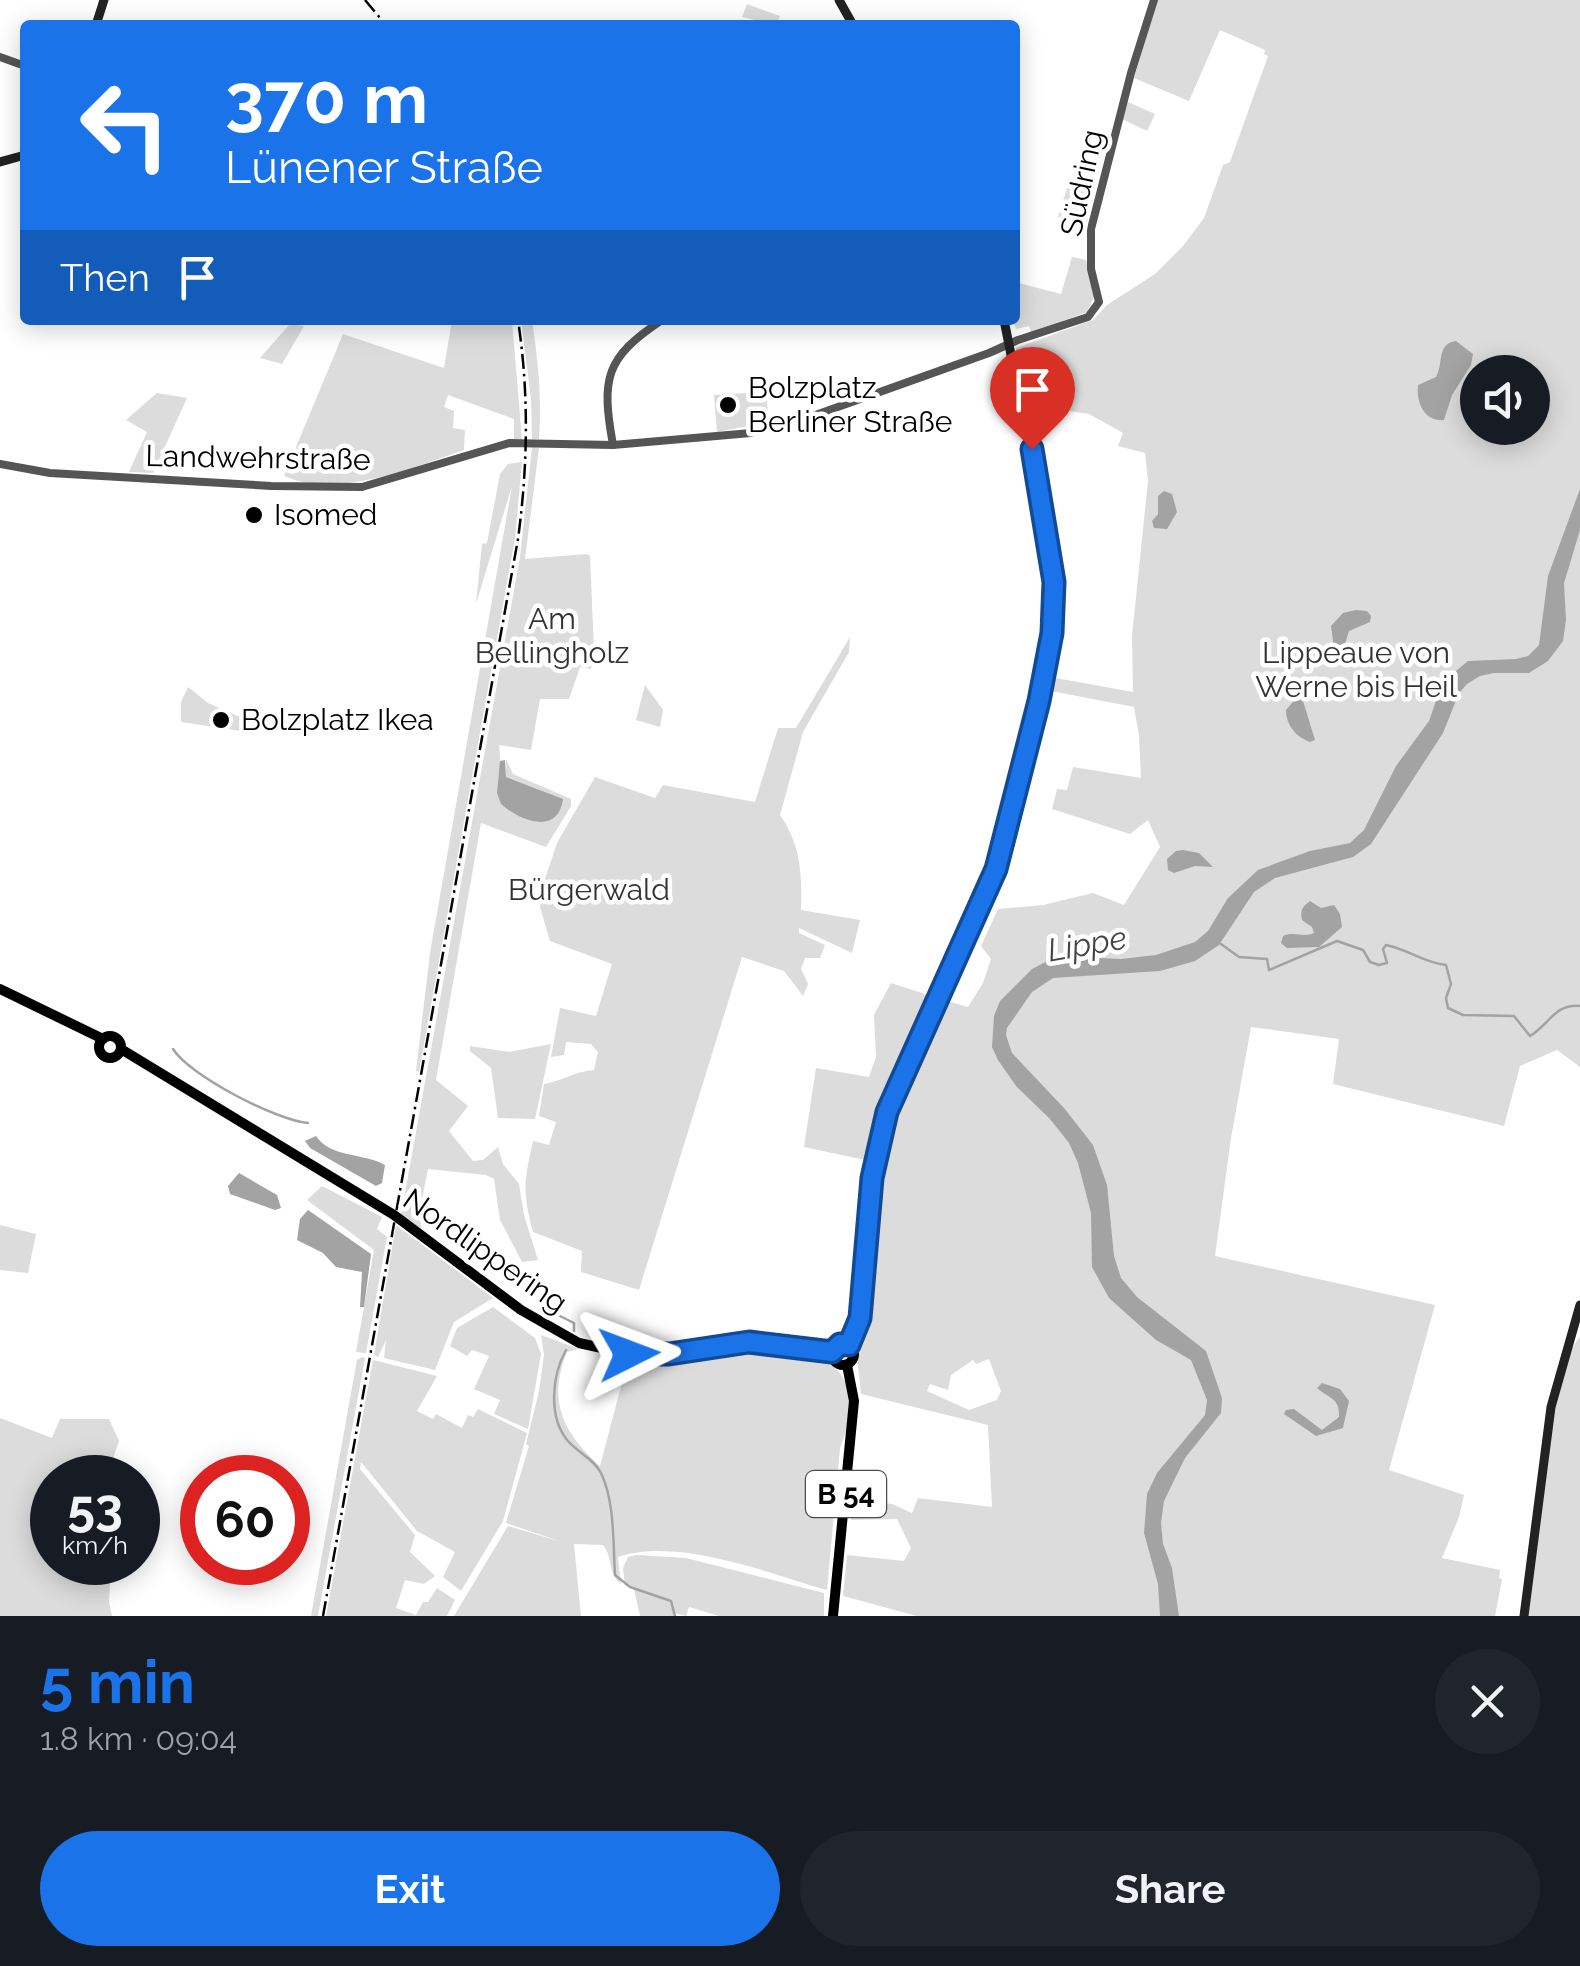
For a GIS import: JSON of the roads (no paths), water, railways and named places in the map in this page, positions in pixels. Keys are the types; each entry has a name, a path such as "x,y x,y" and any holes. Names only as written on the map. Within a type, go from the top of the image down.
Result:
{"main road":[{"path":"849,1345 840,1344 832,1352 835,1362 846,1364 854,1356 849,1345 860,1318 872,1178 880,1135 903,1070 996,869 1039,701 1052,633 1051,554 1005,325"},
{"path":"0,989 101,1042 116,1038 119,1052 105,1056 101,1042"},
{"name":"Nordlippering","path":"119,1052 345,1184 422,1235 521,1310 579,1343 629,1354 669,1354 749,1342 832,1352"},
{"path":"1524,1616 1551,1408 1580,1305"},
{"name":"B 54","path":"833,1616 854,1400 846,1364"}],"street":[{"name":"Südring","path":"612,445 761,430 822,413 1088,318 1098,307 1091,269 1091,229 1154,0"},
{"path":"612,445 608,397 611,372 627,345 655,325"},
{"name":"Landwehrstraße","path":"0,464 50,474 348,488 386,482 509,443 612,445"}],"waterway":[{"path":"1221,944 1239,957 1267,959 1269,970 1337,941 1363,950 1370,962 1379,965 1387,963 1383,949 1386,945 1395,947 1446,965 1451,984 1446,998 1448,1008 1463,1015 1514,1016 1530,1036 1558,1011 1580,1006"},
{"path":"173,1049 197,1072 235,1095 276,1114 308,1123"},
{"path":"552,1312 574,1323 574,1331"},
{"path":"566,1350 555,1383 557,1419 567,1440 594,1464 606,1484 615,1575 630,1587 671,1601 675,1616"}],"railway":[{"path":"365,0 382,20"},
{"path":"323,1616 518,539 526,429 519,325"}],"place":[{"name":"Bolzplatz Berliner Straße","path":"728,405"},
{"name":"Isomed","path":"254,515"},
{"name":"Bolzplatz Ikea","path":"221,720"}],"park label":[{"name":"Am Bellingholz","path":"552,636"},
{"name":"Lippeaue von Werne bis Heil","path":"1356,670"},
{"name":"Bürgerwald","path":"589,890"}],"water label":[{"name":"Lippe","path":"1087,944"}]}
